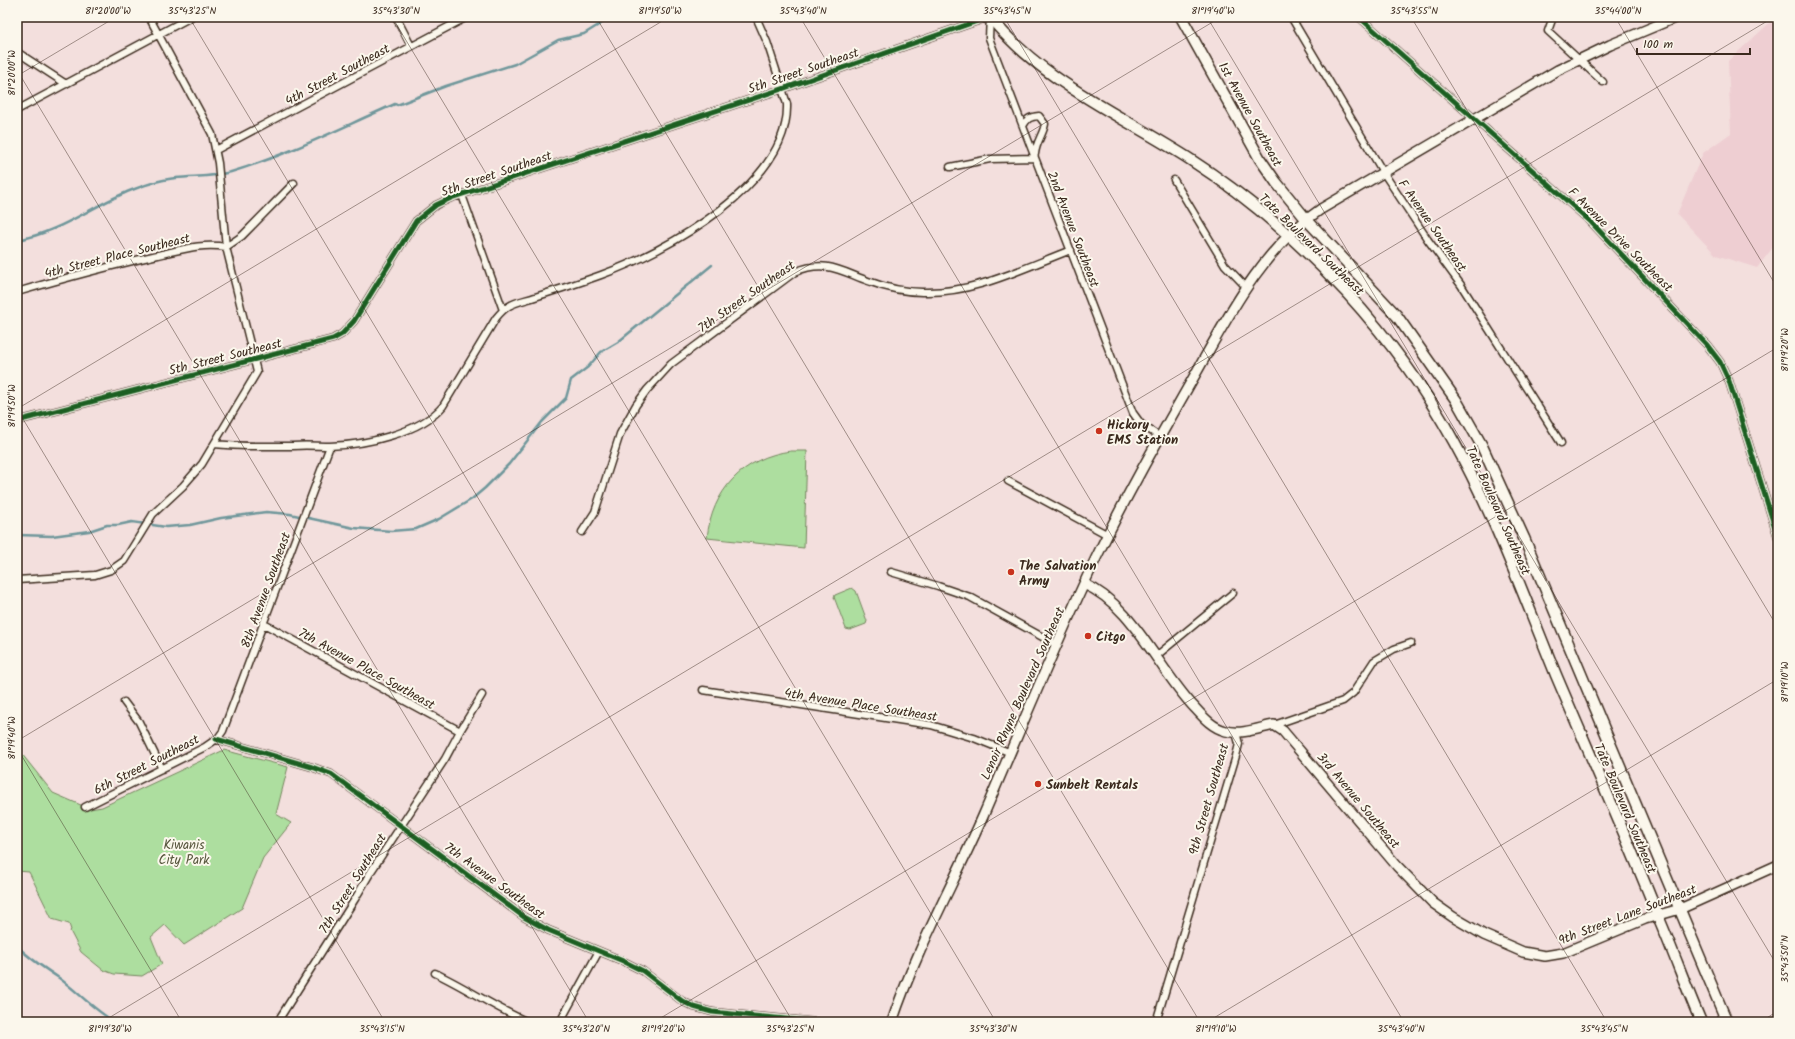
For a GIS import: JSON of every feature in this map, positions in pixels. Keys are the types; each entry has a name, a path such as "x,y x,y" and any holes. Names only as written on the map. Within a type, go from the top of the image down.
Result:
{"main road":[{"name":"Tate Boulevard Southeast","path":"990,17 1013,43 1046,70 1211,173 1254,205 1288,235 1346,292 1386,340 1412,375 1453,439 1484,500 1604,791 1658,915 1701,1022"},
{"name":"1st Avenue Southeast","path":"1181,17 1263,163 1276,182 1306,219"},
{"name":"Lenoir Rhyne Boulevard Southeast","path":"892,1022 909,976 1011,753 1084,584 1108,534 1160,436 1246,287 1264,262 1288,235 1306,219 1474,118 1579,59 1677,17"},
{"name":"Tate Boulevard Southeast","path":"1306,219 1397,316 1456,400 1482,446 1521,531 1728,1022"},
{"path":"1084,584 1108,598 1134,627 1179,691 1199,713 1217,728 1236,732"},
{"name":"9th Street Southeast","path":"1236,732 1274,725"},
{"name":"3rd Avenue Southeast","path":"1274,725 1291,739 1397,866 1423,893"},
{"name":"9th Street Lane Southeast","path":"1423,893 1453,917 1487,937 1510,948 1545,956 1564,953 1658,915 1680,909 1778,865"}],"street":[{"path":"17,580 95,574 110,570 124,561 153,514 190,479 214,444 257,372 226,247 216,150 212,134 149,17"},
{"path":"17,110 191,17"},
{"path":"396,17 411,46"},
{"name":"4th Street Southeast","path":"216,150 467,17"},
{"path":"214,444 232,446 330,446 389,436 420,425 432,417 443,406 496,318 503,310 517,302 602,274 638,259 684,235 727,205 755,178 778,142 787,114 787,104 767,42 756,17"},
{"name":"5th Street Southeast","path":"17,421 333,339 342,334 354,321 416,221 436,205 462,195 782,89 990,17"},
{"name":"2nd Avenue Southeast","path":"990,17 989,38 1133,413 1142,424 1160,436"},
{"name":"F Avenue Southeast","path":"1291,17 1383,172 1428,240 1461,285 1561,443"},
{"name":"F Avenue Drive Southeast","path":"1359,17 1591,222 1628,258 1714,353 1729,381 1778,537"},
{"path":"1553,17 1548,31 1603,82"},
{"path":"17,52 66,84"},
{"path":"950,167 990,159 1035,158 1035,147 1043,133 1045,124 1039,116 1030,117 1025,120 1023,126"},
{"path":"1174,180 1225,265 1246,287"},
{"path":"226,247 247,231 294,183"},
{"path":"462,195 503,310"},
{"name":"4th Street Place Southeast","path":"17,292 130,260 193,246 212,245 226,247"},
{"name":"7th Street Southeast","path":"582,532 595,512 620,434 636,405 647,390 671,364 795,272 814,266 824,266 848,271 868,281 896,289 921,292 951,292 982,284 1071,250"},
{"name":"8th Avenue Southeast","path":"216,739 223,730 231,714 330,446"},
{"path":"1008,482 1108,534"},
{"path":"892,572 970,597 1058,645"},
{"path":"1154,657 1234,593"},
{"name":"7th Avenue Place Southeast","path":"264,624 460,731"},
{"name":"9th Street Southeast","path":"1274,725 1343,701 1352,693 1374,661 1394,649 1411,643"},
{"name":"4th Avenue Place Southeast","path":"703,690 931,725 974,738 1011,753"},
{"name":"7th Street Southeast","path":"279,1022 281,1016 400,826 445,759 482,695"},
{"path":"124,702 139,722 162,769"},
{"name":"9th Street Southeast","path":"1156,1022 1236,756 1239,744 1236,732"},
{"name":"6th Street Southeast","path":"85,807 205,747 216,739"},
{"name":"7th Avenue Southeast","path":"216,739 324,771 347,784 400,826 524,917 548,930 643,971 682,1001 699,1009 712,1012 817,1022"},
{"path":"560,1022 599,951"},
{"path":"435,974 466,988 496,1007 528,1022"}],"shaded area":[{"path":"1776,17 1778,17 1778,241 1757,268 1716,255 1677,214 1703,153 1731,133 1728,61"}],"green space":[{"path":"791,451 807,451 804,548 707,538 715,505 723,491 733,479 758,461"},
{"path":"852,588 856,591 867,621 866,624 850,630 846,629 834,597 835,595"},
{"name":"Kiwanis City Park","path":"17,748 53,793 90,809 102,807 224,750 288,767 276,814 291,823 263,858 242,908 184,945 165,925 151,937 162,964 142,976 114,974 103,970 81,952 70,931 69,924 52,919 29,872 17,871"}],"waterway":[{"path":"17,240 62,225 118,196 148,184 171,179 224,174 273,158 395,104 397,105 446,86 515,64 558,40 584,34 605,21"},
{"path":"17,535 52,536 89,531 107,525 118,525 132,522 166,527 190,525 221,518 266,512 290,514 354,528 391,531 416,529 439,519 472,499 485,488 509,464 542,422 566,398 571,380 588,367 601,352 618,342 712,265"},
{"path":"17,946 32,959 66,983 100,1012 115,1022"}],"cycle path":[{"path":"17,421 333,339 342,334 354,321 416,221 436,205 451,198 782,89 989,17"},
{"path":"1359,17 1591,222 1707,345 1720,362 1729,381 1778,537"},
{"path":"216,739 331,774 524,917 548,930 623,961 643,971 682,1001 694,1007 712,1012 817,1022"}],"place":[{"name":"Hickory EMS Station","path":"1099,431"},
{"name":"The Salvation Army","path":"1011,572"},
{"name":"Citgo","path":"1088,636"},
{"name":"Sunbelt Rentals","path":"1038,784"}]}
